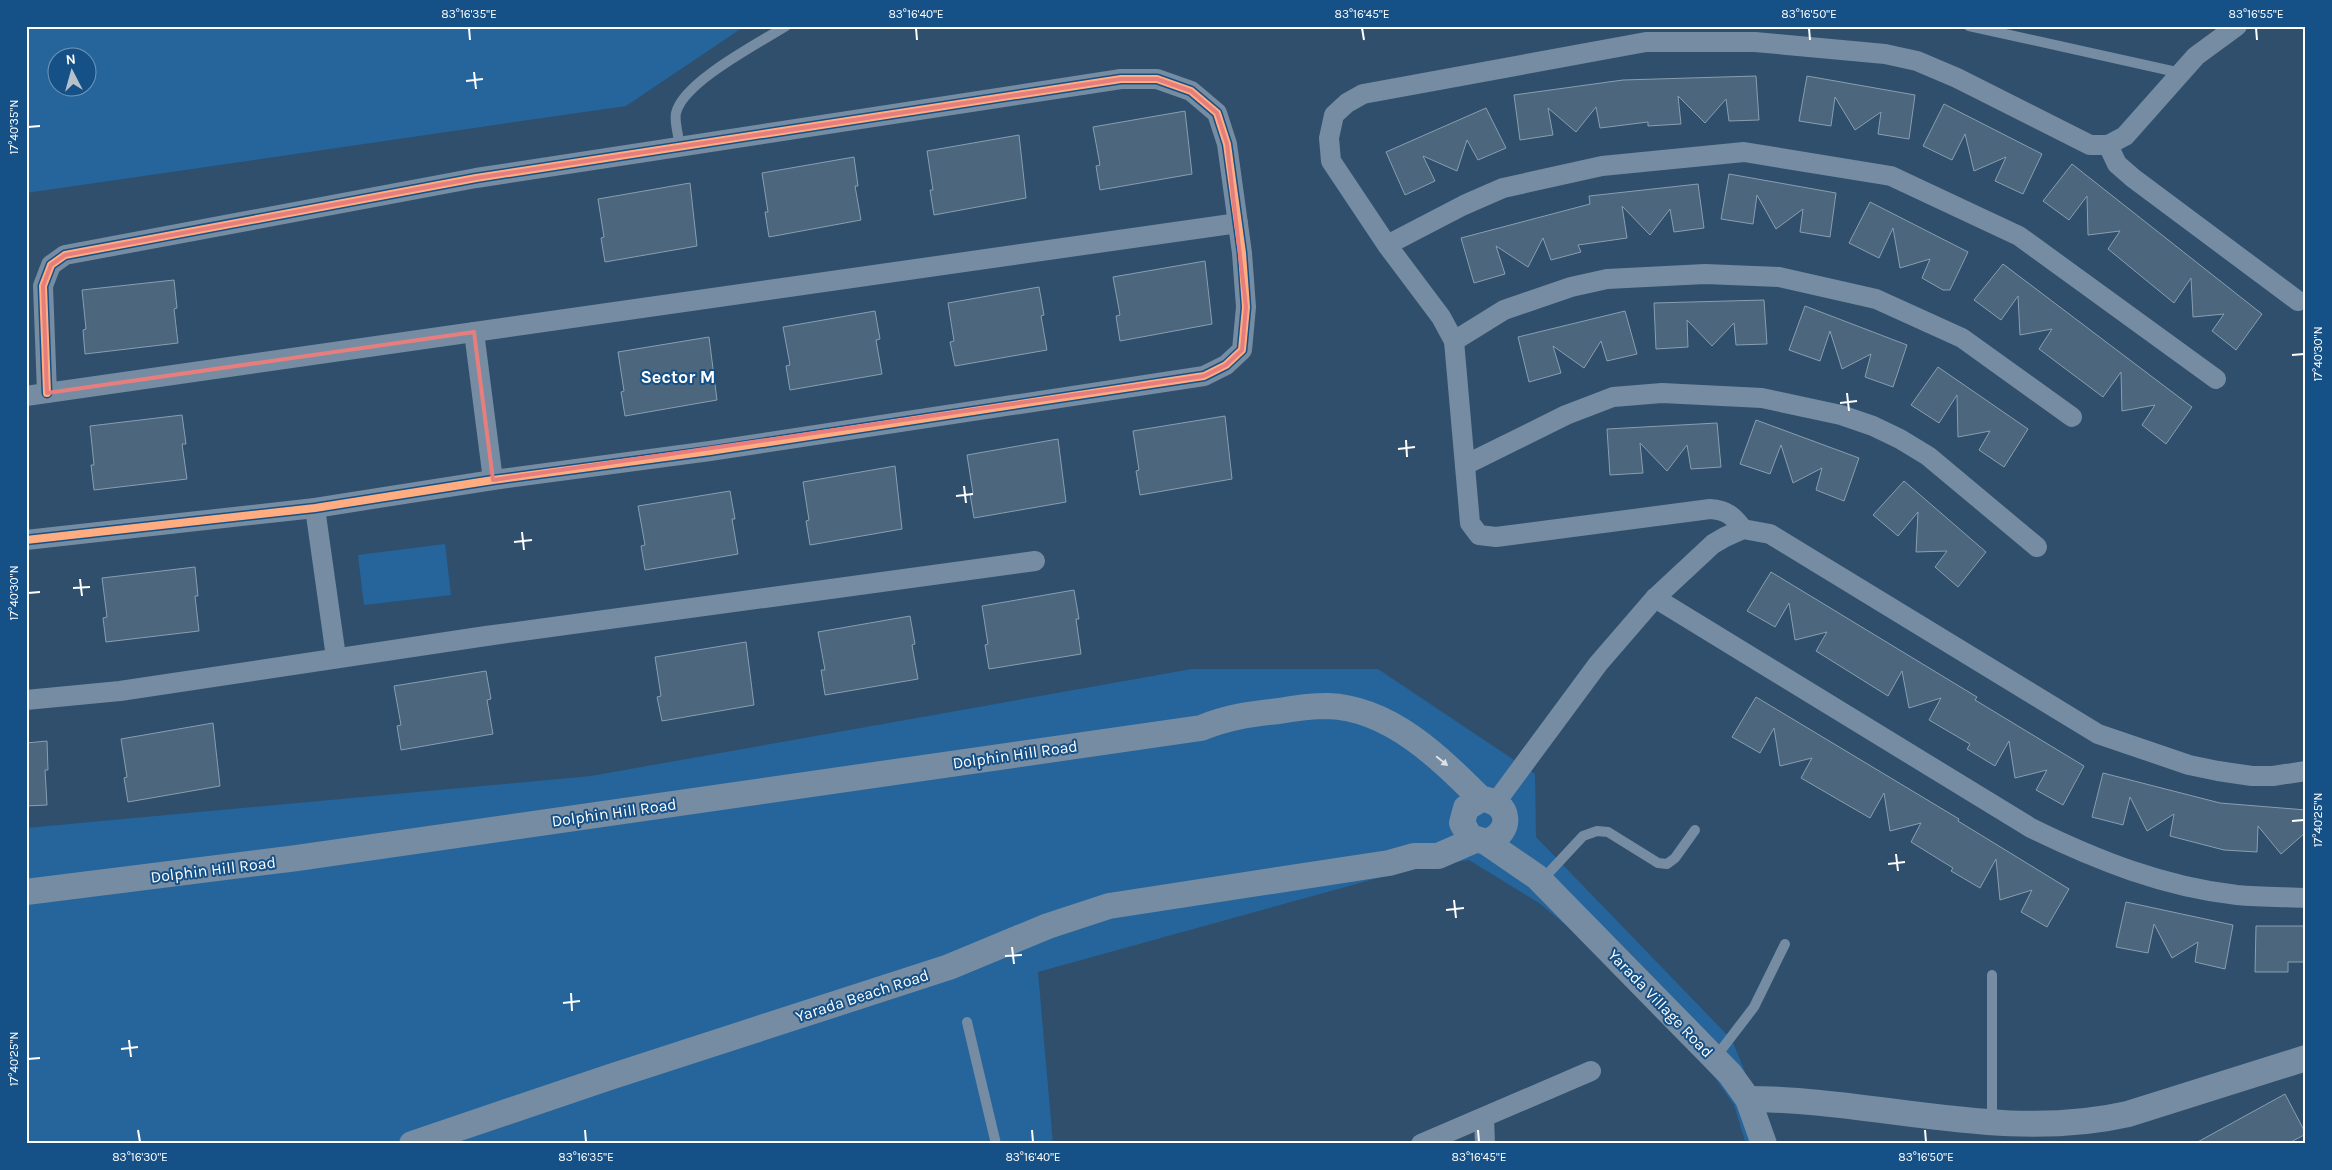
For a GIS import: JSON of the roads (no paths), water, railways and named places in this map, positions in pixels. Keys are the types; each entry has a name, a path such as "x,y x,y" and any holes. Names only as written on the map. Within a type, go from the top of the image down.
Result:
{"street":[{"path":"1743,529 1733,516 1723,510 1710,509 1496,537 1479,535 1470,523 1454,341 1441,316 1387,245 1331,161 1329,138 1334,115 1346,103 1363,94 1646,42 1755,42 1893,56 1917,61 1957,78 2090,145 2108,145 2125,136 2196,56 2237,26"},
{"path":"26,540 315,508 492,480 710,451 1204,376 1226,365 1242,350 1246,308 1238,222 1227,144 1217,113 1191,91 1157,79 1121,80 476,178 65,254 51,265 42,286 47,393"},
{"path":"2108,145 2117,164 2133,178 2298,301"},
{"path":"1387,245 1464,205 1503,188 1602,166 1744,152 1891,176 2019,236 2216,379"},
{"path":"26,396 1238,222"},
{"path":"1454,341 1504,310 1571,287 1607,279 1705,274 1779,277 1876,299 1962,338 2072,417"},
{"path":"474,332 492,480"},
{"path":"1465,465 1566,416 1613,398 1662,393 1762,398 1841,415 1874,426 1900,439 1928,456 2037,547"},
{"path":"315,508 336,657"},
{"path":"1481,821 1598,664 1654,598 1713,544 1743,529 1770,534 2098,734 2188,765 2218,771 2252,776 2273,776 2306,771"},
{"path":"26,700 120,691 336,657 1036,561"},
{"path":"1654,598 2031,828 2077,851 2122,868 2178,884 2237,895 2306,898"},
{"name":"Dolphin Hill Road","path":"26,892 297,858 1201,728 1232,732 1318,722 1351,726 1376,736 1411,758 1481,821"},
{"name":"Yarada Beach Road","path":"412,1144 619,1074 949,967 1048,926 1109,906 1389,863 1414,856 1438,856 1481,821"},
{"name":"Yarada Village Road","path":"1481,821 1716,1058 1748,1099 1764,1144"},
{"path":"1748,1099 1790,1099 1992,1123 2053,1125 2098,1121 2128,1114 2306,1058"},
{"path":"1421,1144 1591,1071"},
{"path":"1484,1118 1485,1144"}],"lane":[{"path":"680,147 675,114 683,97 708,75 786,26"},
{"path":"1969,26 2181,73"},
{"path":"1539,879 1583,836 1597,831 1608,832 1658,863 1667,864 1675,858 1695,830"},
{"path":"1716,1058 1754,1007 1785,944"},
{"path":"1992,976 1992,1123"},
{"path":"967,1022 996,1144"}],"district":[{"name":"Sector M","path":"678,377"}]}
